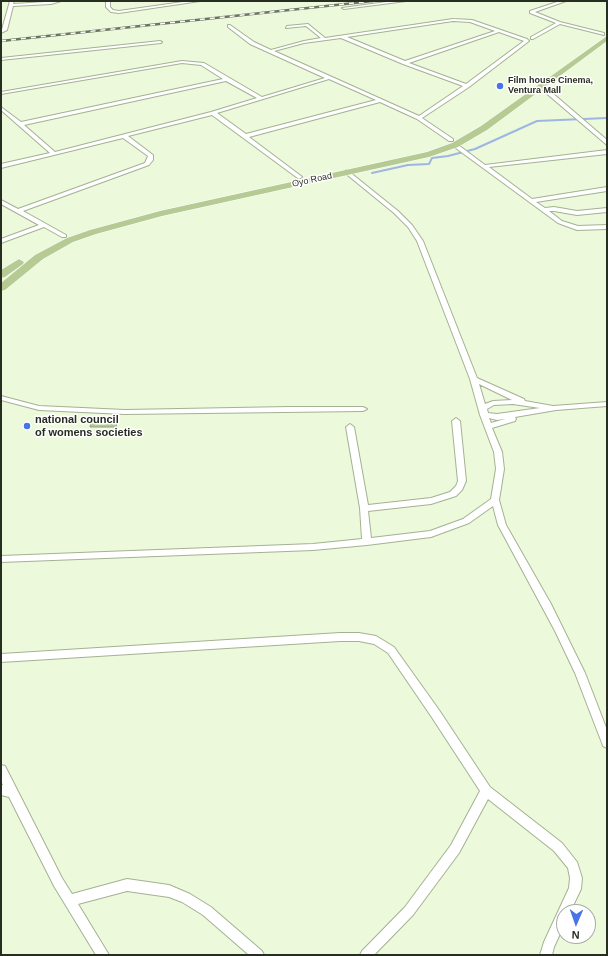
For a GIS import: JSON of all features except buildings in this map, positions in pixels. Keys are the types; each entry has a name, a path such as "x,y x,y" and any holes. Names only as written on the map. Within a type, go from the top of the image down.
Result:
{"main road":[{"name":"Oyo Road","path":"1,288 39,257 70,240 93,232 160,214 429,154 484,128 542,86 604,36"},
{"name":"Oyo Road","path":"1,275 30,254 64,236 110,220 453,142 604,36"}],"street":[{"path":"1,32 5,30 12,3 51,3 59,1"},
{"path":"108,1 108,7 112,11 119,12 167,3 198,1"},
{"path":"344,8 404,1"},
{"path":"564,1 531,11 559,23 604,36"},
{"path":"1,15 9,15"},
{"path":"271,51 324,38 342,37 400,27 464,20 478,22 527,41 467,86 418,118"},
{"path":"532,38 559,23"},
{"path":"287,27 307,25 324,38"},
{"path":"229,26 252,43 418,118 486,166 560,222 577,228 607,227"},
{"path":"405,63 499,31"},
{"path":"342,37 405,63 467,86"},
{"path":"1,59 160,42"},
{"path":"1,93 182,62 202,64 262,99"},
{"path":"20,124 227,78"},
{"path":"1,166 54,154 212,113 329,78"},
{"path":"542,86 607,143"},
{"path":"245,136 379,100"},
{"path":"1,108 54,154"},
{"path":"212,113 299,177"},
{"path":"18,211 147,164 151,156 124,136"},
{"path":"486,166 607,152"},
{"path":"347,172 396,212 410,226 420,241 474,378 488,427 498,452 500,469 494,500 502,525 548,607 580,672 607,743"},
{"path":"531,201 607,189"},
{"path":"1,202 64,236"},
{"path":"543,210 554,209 577,213 607,210"},
{"path":"1,241 45,225"},
{"path":"474,378 525,403"},
{"path":"1,398 39,408 125,412 289,408 363,409"},
{"path":"484,411 493,403 525,403 556,408"},
{"path":"484,411 497,417 556,408 607,404"},
{"path":"488,427 523,414"},
{"path":"364,508 431,500 453,494 459,488 462,481 456,421"},
{"path":"350,427 364,508 367,542"},
{"path":"1,559 305,547 367,542 431,534 466,521 494,500"},
{"path":"1,658 340,637 359,637 376,640 391,650 435,713 486,791 558,847 573,866 576,878 575,889 548,946 546,955"},
{"path":"1,770 6,791 69,901 103,955"},
{"path":"366,955 409,911 455,849 486,791"},
{"path":"69,901 127,885 169,891 186,898 207,911 258,955"}],"waterway":[{"path":"372,173 408,165 429,164 432,158 448,156 475,149 537,121 607,118"}],"railway":[{"path":"1,41 373,1"}],"place":[{"name":"Film house Cinema, Ventura Mall","path":"500,86"},
{"name":"national council of womens societies","path":"27,426"}]}
